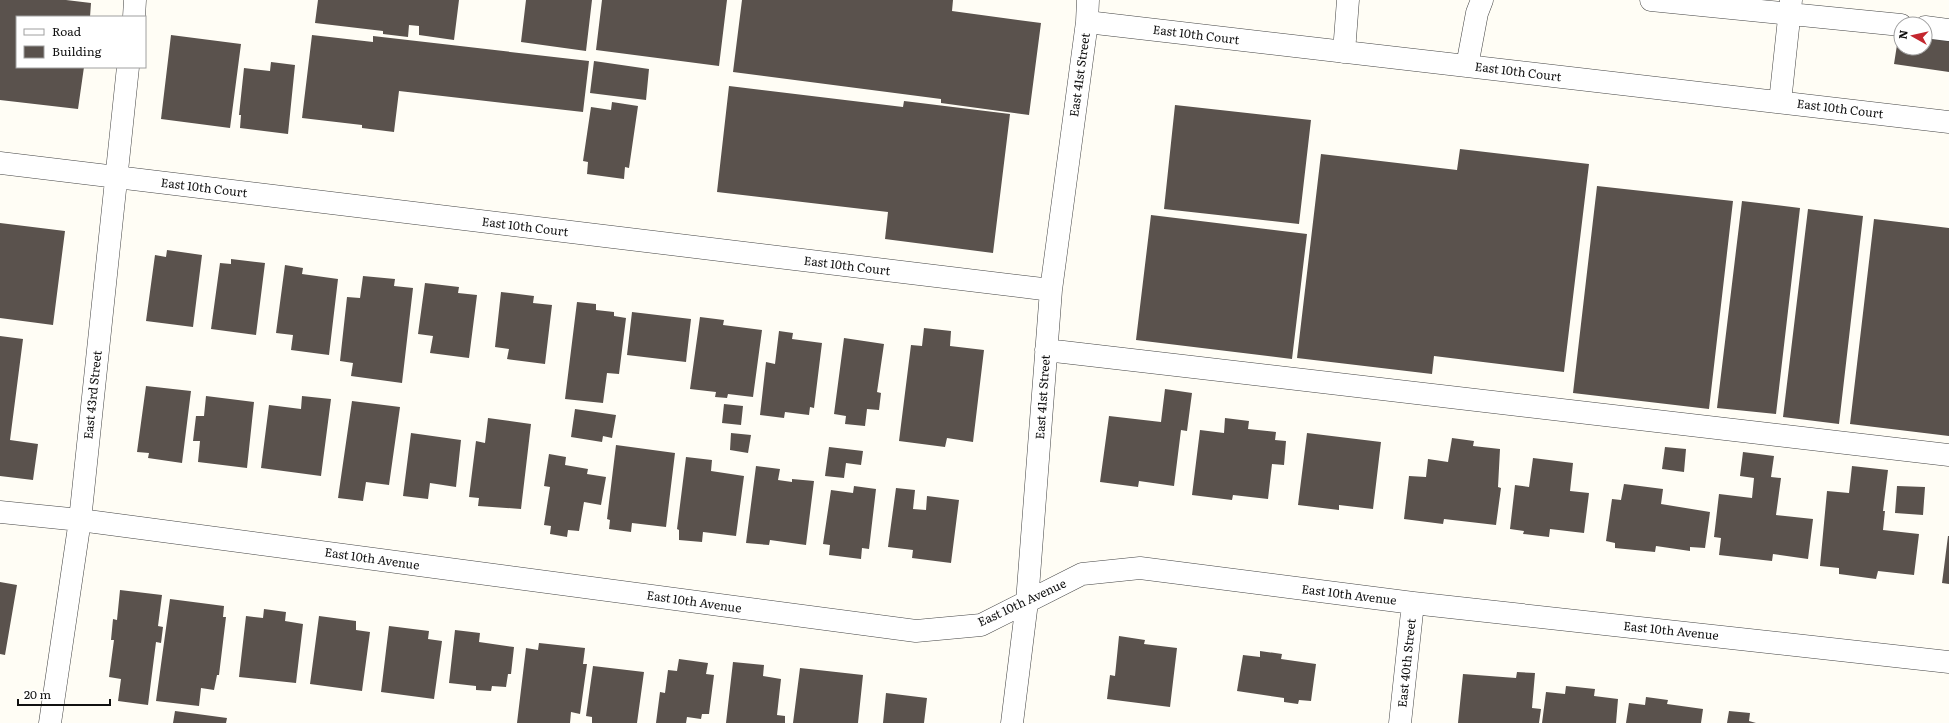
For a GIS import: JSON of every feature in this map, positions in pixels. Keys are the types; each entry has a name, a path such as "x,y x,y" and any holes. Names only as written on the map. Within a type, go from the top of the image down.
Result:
{"street":[{"path":"134,16 136,0"},
{"name":"East 41st Street","path":"1012,723 1027,602 1051,290 1087,22 1088,0"},
{"path":"1344,52 1348,0"},
{"path":"1467,66 1477,13 1482,0"},
{"path":"1651,0 1790,7 1893,24"},
{"path":"1780,102 1790,7"},
{"name":"East 10th Court","path":"1087,22 1949,122"},
{"path":"1933,28 1949,30"},
{"name":"East 43rd Street","path":"50,723 80,520 128,68"},
{"name":"East 10th Court","path":"0,163 1051,290"},
{"path":"1046,350 1949,455"},
{"name":"East 10th Avenue","path":"0,512 80,520 916,631 981,625 1082,574 1140,568 1413,603 1949,662"},
{"name":"East 40th Street","path":"1400,723 1413,603"}],"building":[{"path":"0,0 66,0 91,3 90,16 16,16 16,68 84,68 78,109 0,100"},
{"path":"318,0 459,0 454,40 419,35 419,26 409,25 408,37 383,34 383,31 315,23"},
{"path":"526,0 592,0 586,51 521,42"},
{"path":"602,0 727,0 719,66 596,50"},
{"path":"742,0 953,0 952,11 1041,23 1029,115 941,103 941,99 733,72"},
{"path":"171,35 241,44 230,128 161,119"},
{"path":"312,35 373,42 373,36 589,61 583,112 399,91 394,132 362,128 362,125 302,118"},
{"path":"1933,37 1949,39 1949,72 1894,64 1895,56 1933,56"},
{"path":"594,61 649,69 646,100 590,93"},
{"path":"271,62 295,65 288,134 240,128 241,115 239,115 244,68 270,71"},
{"path":"729,86 903,107 904,101 1010,114 993,253 885,239 888,212 717,192"},
{"path":"612,102 638,106 629,168 625,167 624,179 587,174 588,162 583,161 591,107 611,110"},
{"path":"1175,105 1311,120 1299,224 1164,209"},
{"path":"1460,149 1589,164 1564,372 1434,356 1432,374 1297,358 1321,154 1457,170"},
{"path":"1597,186 1733,201 1709,409 1573,393"},
{"path":"1742,201 1800,208 1776,414 1717,408"},
{"path":"1808,209 1863,216 1839,424 1783,417"},
{"path":"1151,215 1307,234 1292,359 1136,340"},
{"path":"1874,219 1949,228 1949,436 1850,424"},
{"path":"0,223 65,231 53,325 0,318"},
{"path":"167,250 202,255 193,327 146,321 155,255 166,257"},
{"path":"231,259 265,263 256,335 211,329 220,263 231,264"},
{"path":"285,265 303,268 302,274 338,279 329,355 291,350 293,335 276,333"},
{"path":"363,276 395,279 394,286 413,288 402,383 351,376 353,363 340,361 347,297 360,298"},
{"path":"425,283 459,287 458,293 477,295 469,358 430,353 433,336 418,334"},
{"path":"501,292 534,296 533,303 552,305 545,364 507,359 509,349 495,347"},
{"path":"577,302 596,304 596,310 614,312 614,316 626,318 619,374 607,373 603,403 565,399"},
{"path":"632,312 691,319 686,362 627,355"},
{"path":"700,317 724,320 723,325 762,330 753,397 728,394 727,398 715,397 716,392 690,389"},
{"path":"924,328 951,331 950,346 984,350 973,442 947,438 945,447 899,441 911,345 922,346"},
{"path":"779,331 793,333 792,339 822,343 814,408 810,407 809,415 785,412 784,418 760,415 766,362 775,364"},
{"path":"0,336 23,339 10,440 38,444 33,480 0,476"},
{"path":"844,338 884,344 877,392 881,393 879,410 867,409 865,426 845,424 846,416 834,414"},
{"path":"146,386 191,391 182,463 148,458 149,453 137,452"},
{"path":"1165,389 1192,393 1187,431 1181,430 1174,486 1139,481 1138,487 1100,482 1109,416 1161,422"},
{"path":"206,396 254,402 247,468 198,462 200,441 193,441 196,416 204,416"},
{"path":"302,396 331,399 321,476 261,468 269,405 301,409"},
{"path":"352,401 400,407 389,485 366,482 363,501 338,498"},
{"path":"724,404 743,406 741,425 722,423"},
{"path":"575,409 616,415 612,438 603,436 602,442 571,437"},
{"path":"488,418 531,424 521,509 478,506 479,498 469,497 476,441 485,443"},
{"path":"1225,418 1249,421 1248,429 1276,432 1275,440 1286,441 1284,465 1272,464 1268,499 1233,495 1232,500 1192,495 1200,430 1224,433"},
{"path":"411,433 461,440 456,487 430,483 428,499 403,496"},
{"path":"731,433 751,435 748,453 730,450"},
{"path":"1307,433 1381,442 1373,509 1339,505 1339,510 1298,505"},
{"path":"1452,438 1474,441 1473,446 1500,449 1498,487 1501,488 1496,525 1444,519 1443,524 1404,519 1409,476 1426,477 1428,459 1448,462"},
{"path":"616,445 675,453 666,527 632,523 631,532 609,529 610,520 607,519"},
{"path":"829,447 863,451 861,465 846,463 844,478 825,476"},
{"path":"1665,447 1686,449 1684,472 1662,469"},
{"path":"1743,452 1774,456 1771,477 1781,478 1776,515 1813,519 1808,559 1773,554 1772,561 1719,555 1721,538 1714,537 1719,494 1752,498 1754,478 1740,476"},
{"path":"549,454 566,457 565,465 588,469 587,474 606,477 601,505 584,502 579,531 568,530 567,537 550,534 551,526 544,525 550,487 544,486"},
{"path":"686,457 712,460 711,471 744,476 736,536 703,532 702,542 679,540 679,530 677,529"},
{"path":"1533,458 1573,463 1570,491 1589,493 1584,533 1550,529 1549,537 1523,534 1524,531 1510,529 1515,485 1529,487"},
{"path":"756,466 780,469 778,480 792,482 792,479 814,481 806,545 770,540 769,545 746,543"},
{"path":"1852,466 1888,470 1883,511 1885,511 1883,530 1919,534 1914,575 1878,571 1876,579 1839,574 1839,568 1820,566 1827,491 1849,493"},
{"path":"1624,484 1663,489 1661,504 1710,512 1705,548 1690,547 1690,551 1656,546 1655,552 1615,548 1615,543 1606,541 1612,499 1621,500"},
{"path":"854,486 876,489 869,549 862,548 861,559 829,555 830,545 823,544 831,490 853,493"},
{"path":"1897,486 1925,487 1923,515 1895,513"},
{"path":"896,488 915,490 913,509 926,510 927,496 959,500 951,563 912,558 913,550 888,547"},
{"path":"1949,536 1949,584 1942,583"},
{"path":"0,582 17,585 5,655 0,654"},
{"path":"120,590 162,595 158,626 163,627 161,643 156,642 148,705 118,701 121,679 109,677 114,640 111,640 113,619 117,620"},
{"path":"170,599 224,606 223,617 226,617 219,675 217,675 214,690 201,688 199,706 156,701"},
{"path":"264,609 286,612 285,621 303,624 296,683 239,677 246,616 263,618"},
{"path":"319,616 356,621 356,630 370,632 362,691 310,684"},
{"path":"389,626 429,631 428,639 442,641 434,699 381,692"},
{"path":"455,630 480,633 479,642 514,647 511,674 508,674 506,687 492,686 491,691 476,690 476,686 449,683"},
{"path":"1119,636 1145,640 1144,644 1177,648 1170,707 1107,699 1110,675 1115,676"},
{"path":"539,643 585,648 583,664 587,664 580,714 571,712 570,723 517,723 526,648 538,650"},
{"path":"1260,651 1282,654 1281,659 1316,664 1311,701 1299,700 1298,704 1284,702 1284,698 1237,691 1243,655 1260,657"},
{"path":"679,659 708,663 706,674 714,675 709,714 702,714 701,719 687,717 686,723 656,723 660,692 665,693 668,670 677,671"},
{"path":"733,662 764,665 763,676 781,679 777,715 785,716 785,723 726,723"},
{"path":"593,666 644,672 637,723 592,723 592,717 586,716"},
{"path":"800,668 863,675 858,723 793,723"},
{"path":"1517,672 1535,673 1532,708 1541,709 1539,723 1458,723 1463,674 1516,678"},
{"path":"1566,686 1595,689 1594,696 1618,699 1616,723 1542,723 1546,692 1565,694"},
{"path":"886,693 927,698 924,723 883,723"},
{"path":"1646,697 1668,700 1667,704 1703,709 1701,723 1626,723 1629,703 1645,705"},
{"path":"175,711 227,718 226,723 173,723"},
{"path":"1729,711 1750,713 1749,721 1756,723 1727,723"}]}
